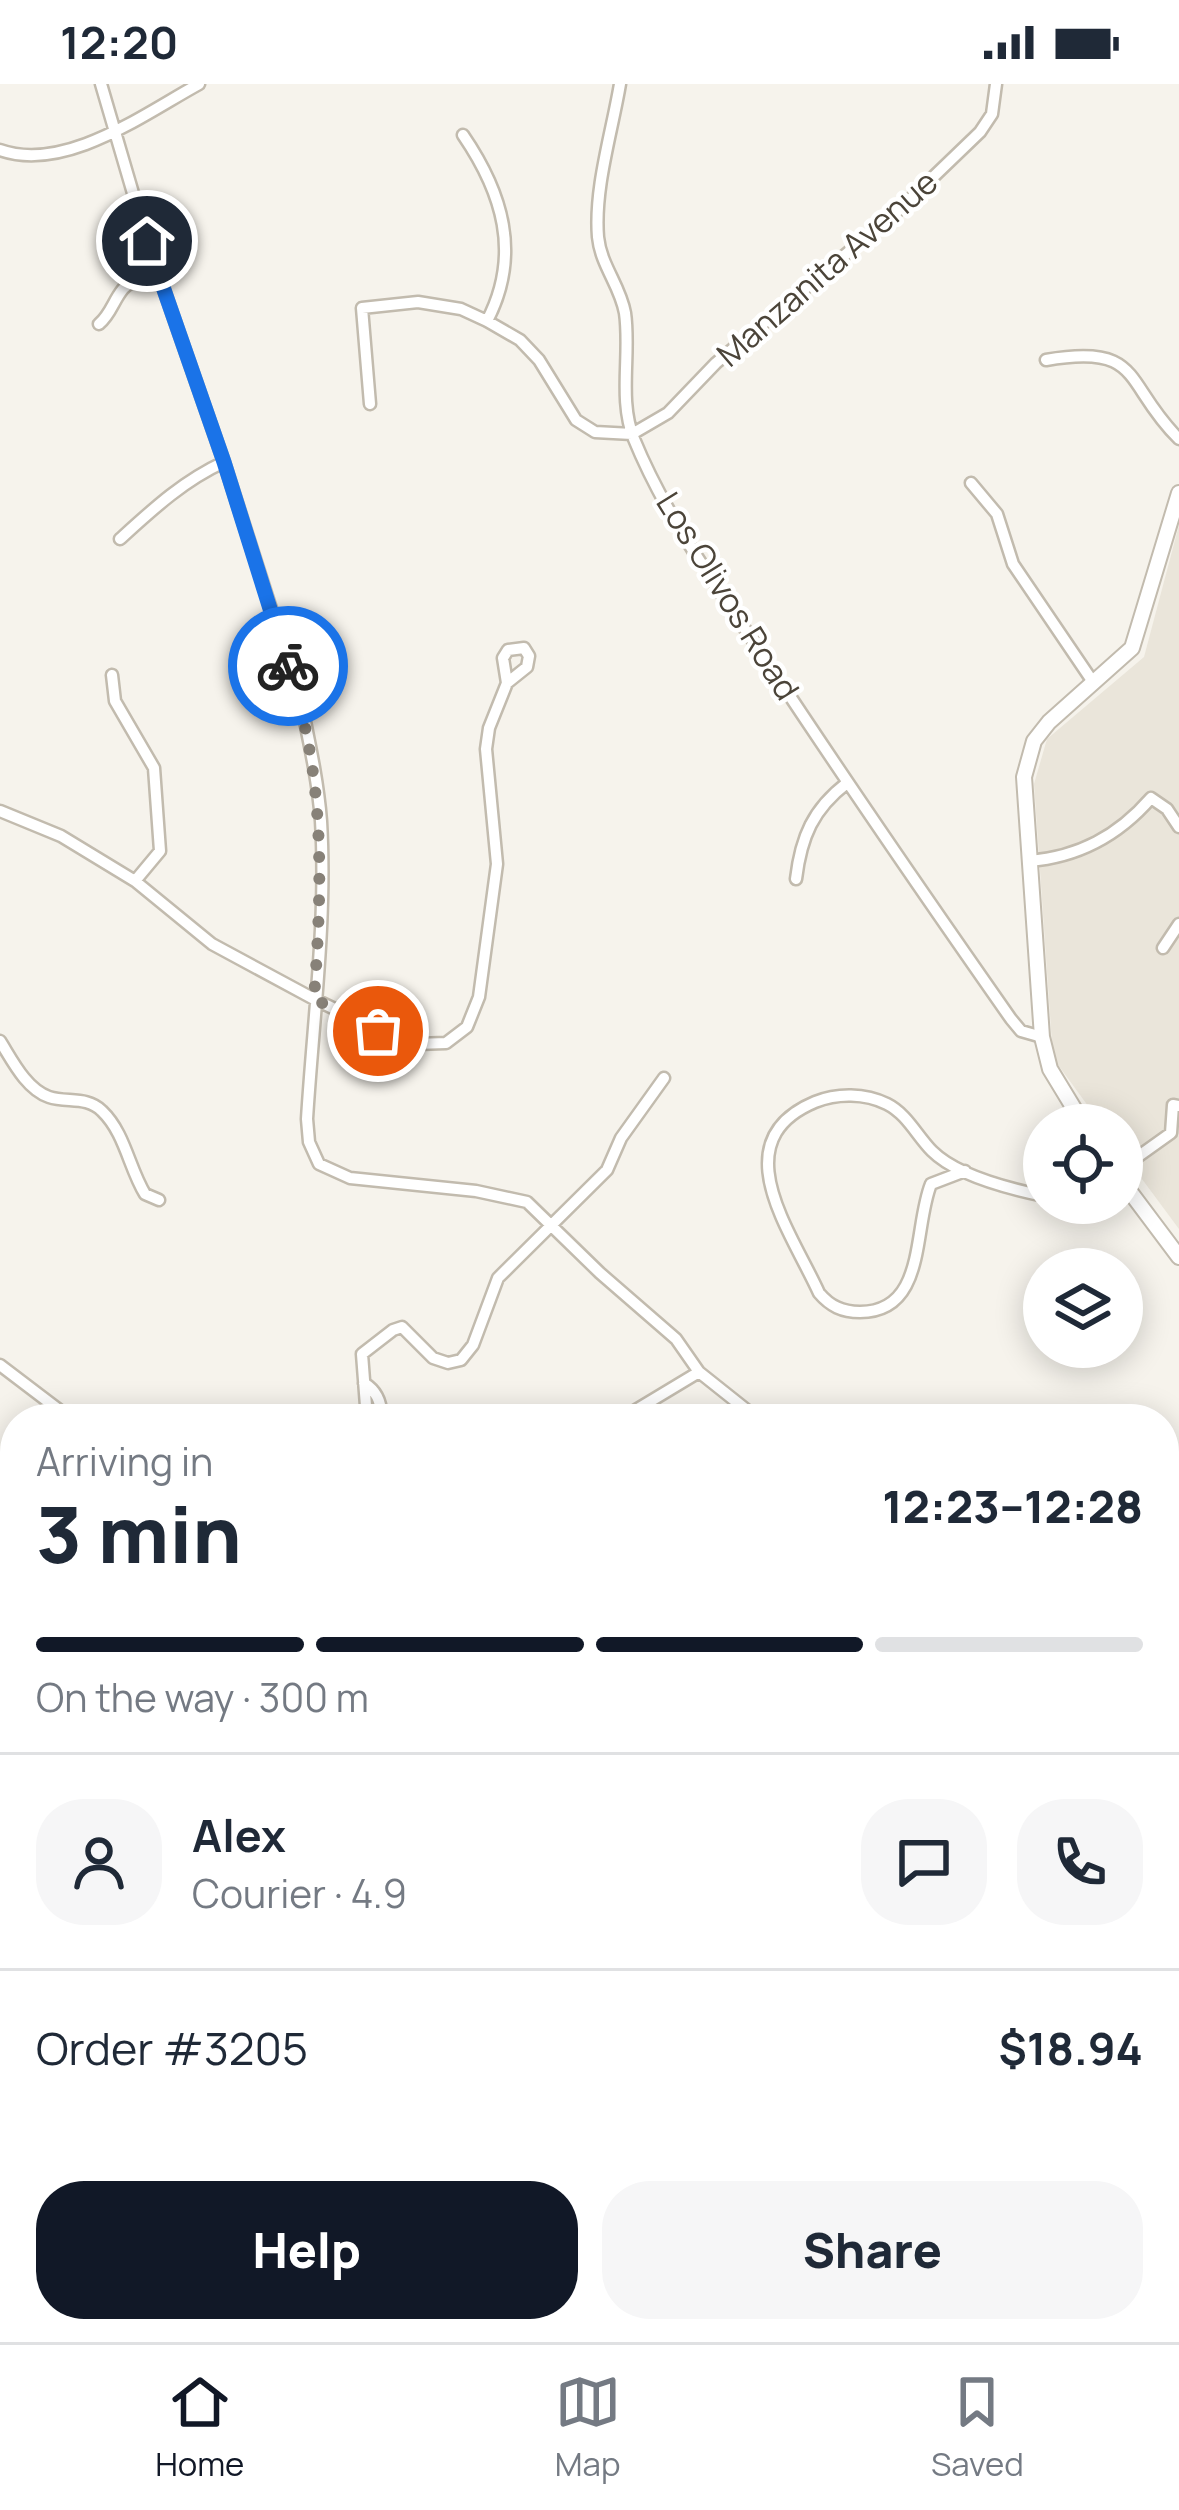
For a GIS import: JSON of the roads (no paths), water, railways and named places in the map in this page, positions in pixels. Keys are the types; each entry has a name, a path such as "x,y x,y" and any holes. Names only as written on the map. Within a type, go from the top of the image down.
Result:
{"street":[{"path":"101,84 147,241 301,702 309,741 321,818 322,885 307,1119 309,1142 319,1164 350,1178 527,1202 676,1339 699,1372 739,1404"},
{"path":"0,150 14,155 54,153 115,132 199,84"},
{"name":"Los Olivos Road","path":"620,84 597,233 603,267 625,314 625,383 632,434 716,586 848,783 1011,1019 1021,1031 1042,1036"},
{"name":"Manzanita Avenue","path":"632,434 668,412 716,362 900,209 980,133 992,114 996,84"},
{"path":"464,135 489,172 504,218 501,284 487,321"},
{"path":"99,323 110,315 119,293 130,283 160,270"},
{"path":"370,404 362,308 418,302 461,309 520,340 539,360 576,420 595,431 632,434"},
{"path":"1046,360 1094,354 1116,362 1129,372 1179,439"},
{"path":"120,539 168,495 224,462"},
{"path":"971,483 997,514 1013,564 1093,682"},
{"path":"1071,1104 1050,1069 1042,1036 1024,795 1030,750 1049,722 1132,648 1178,500"},
{"path":"112,674 115,701 154,768 160,851 135,880"},
{"path":"0,811 61,836 135,880 212,944 314,999 416,1044 446,1043 466,1027 479,997 497,865 486,749 507,682"},
{"path":"796,879 808,824 824,801 848,783"},
{"path":"1029,861 1061,859 1085,850 1137,815 1151,798 1179,826"},
{"path":"1163,948 1179,924"},
{"path":"0,1041 32,1085 50,1097 98,1107 112,1123 145,1194 159,1200"},
{"path":"366,1404 362,1354 402,1327 434,1358 448,1363 461,1360 473,1345 498,1278 607,1170 621,1138 664,1078"},
{"path":"934,1153 909,1286 878,1310 843,1311 828,1304 767,1178 766,1152 790,1116 829,1096 887,1104 934,1153 964,1171 1023,1189"},
{"path":"1143,1153 1171,1132 1173,1105 1179,1106"},
{"path":"931,1184 964,1171"},
{"path":"1143,1209 1179,1257"},
{"path":"0,1365 51,1404"},
{"path":"646,1404 699,1372"},
{"path":"364,1383 380,1404"}]}
